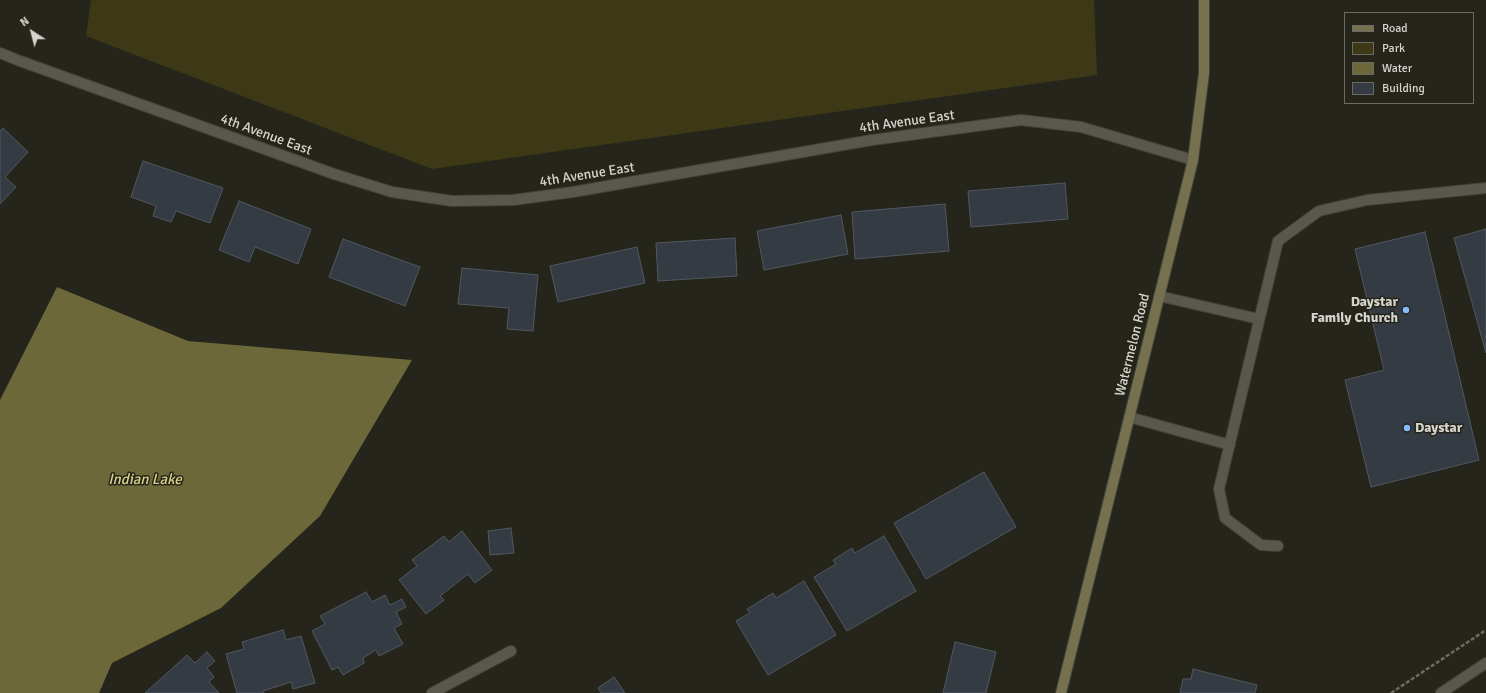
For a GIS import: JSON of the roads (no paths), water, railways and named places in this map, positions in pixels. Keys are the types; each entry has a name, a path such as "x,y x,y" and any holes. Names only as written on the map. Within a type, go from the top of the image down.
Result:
{"main road":[{"name":"Watermelon Road","path":"1061,693 1193,160 1204,74 1204,0"}],"street":[{"name":"4th Avenue East","path":"0,52 28,64 334,174 392,192 452,201 512,200 573,192 872,140 1021,120 1081,127 1193,160"},
{"path":"1278,546 1261,545 1225,518 1219,489 1278,241 1319,211 1367,200 1486,188"},
{"path":"1159,296 1259,319"},
{"path":"1129,417 1230,445"},
{"path":"432,693 511,651"},
{"path":"1441,693 1486,663"}],"water":[{"name":"Indian Lake","path":"57,287 188,341 412,360 320,516 221,608 112,663 99,693 0,693 0,400"}],"place":[{"name":"Daystar Family Church","path":"1406,310"},
{"name":"Daystar","path":"1407,428"}]}
